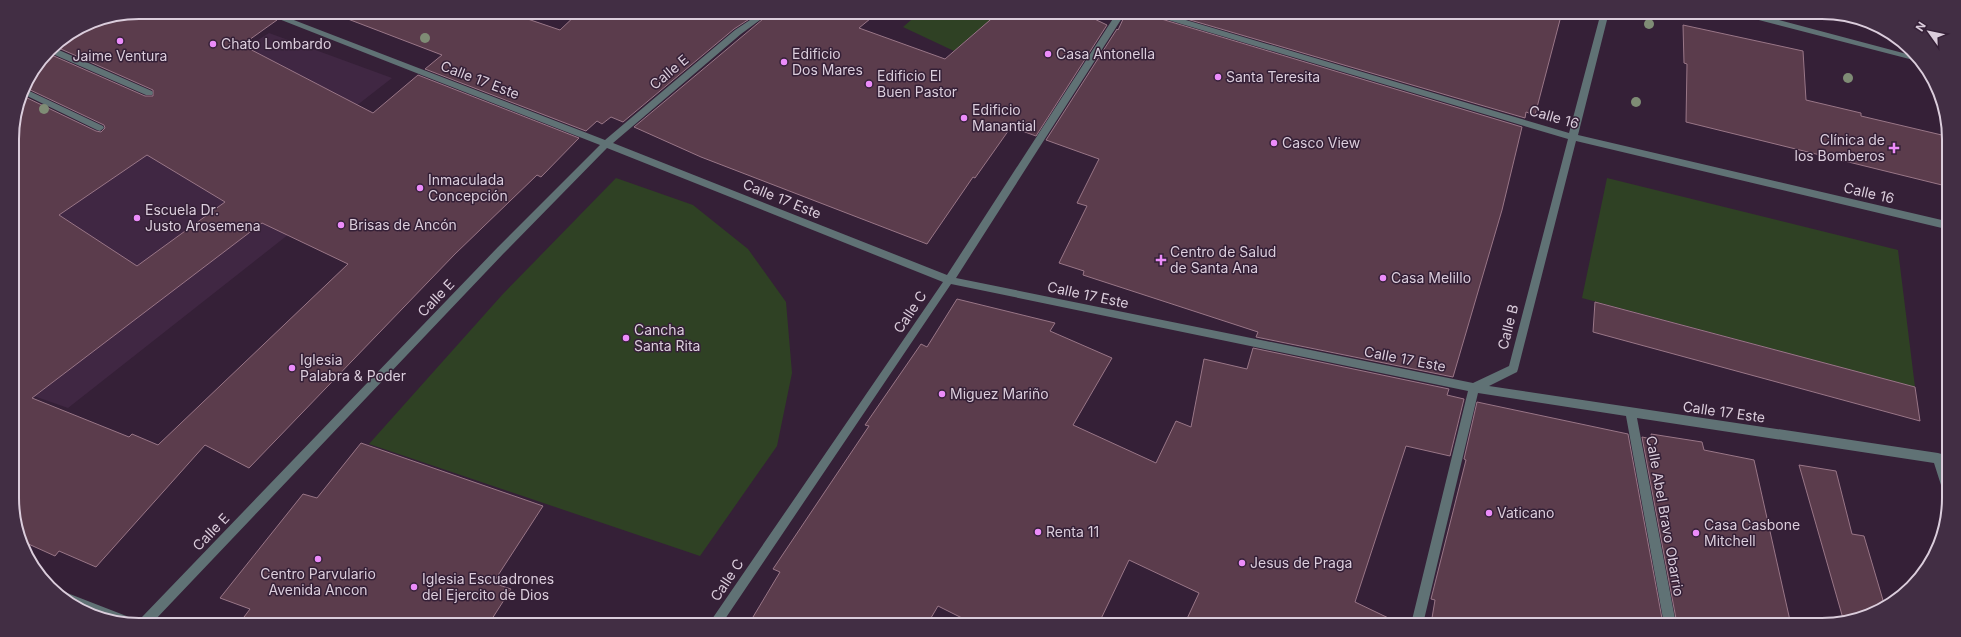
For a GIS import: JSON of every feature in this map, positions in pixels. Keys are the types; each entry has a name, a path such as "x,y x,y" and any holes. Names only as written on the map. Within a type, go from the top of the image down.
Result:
{"street":[{"name":"Calle 17 Este","path":"283,19 606,144 949,280 1474,388 1941,459"},
{"name":"Calle E","path":"149,618 501,250 606,144 738,32 757,19"},
{"name":"Calle C","path":"719,618 949,280 1117,19"},
{"name":"Calle 16","path":"1174,19 1573,137 1942,225"},
{"name":"Calle B","path":"1474,388 1513,369 1603,19"},
{"path":"1765,19 1909,57"},
{"path":"57,52 149,93"},
{"path":"28,93 100,128"},
{"path":"1418,618 1474,388"},
{"name":"Calle Abel Bravo Obarrio","path":"1631,413 1669,618"}],"shaded area":[{"name":"Escuela Dr. Justo Arosemena","path":"269,33 392,78 233,202 289,234 68,408 19,391 19,193"}],"green space":[{"path":"912,19 991,19 954,51 903,27"},
{"name":"Cancha Santa Rita","path":"616,178 693,205 748,249 786,302 792,373 777,446 700,556 369,444 502,295"},
{"path":"1607,178 1898,250 1915,387 1582,298"}],"building":[{"path":"131,19 275,19 277,20 242,45 373,113 418,75 579,138 541,177 537,175 455,254 249,468 205,445 96,567 59,551 55,556 28,544 21,522 19,506 19,131 26,98 96,131 101,132 105,128 104,125 29,90 39,72 53,56 145,96 153,96 153,90 60,49 72,39 86,31 115,21","holes":["147,155 225,202 137,266 59,215","262,223 348,264 158,445 132,434 129,437 32,398"]},
{"path":"348,19 528,19 560,30 572,19 749,19 734,29 623,122 611,117 602,124 597,121 586,131 425,69 442,55"},
{"path":"763,19 870,19 859,28 945,59 991,19 1094,19 1107,25 1036,136 1011,127 975,178 973,177 927,244 701,157 634,127"},
{"path":"1123,19 1161,19 1522,127 1502,210 1453,377 1256,337 1258,332 1083,275 1084,271 1059,263 1087,206 1077,203 1099,159 1046,140 1117,29 1118,30"},
{"path":"1187,19 1560,19 1535,115 1526,112 1525,118"},
{"path":"1683,25 1803,51 1806,100 1861,113 1861,116 1942,135 1942,185 1686,122 1687,64 1684,63"},
{"path":"957,299 1055,323 1050,331 1112,358 1073,425 1156,463 1176,421 1191,427 1204,359 1247,369 1253,348 1449,389 1447,395 1464,399 1450,456 1406,446 1355,602 1388,618 1187,618 1199,593 1129,560 1101,618 962,618 938,606 931,618 752,618 780,572 773,569 869,426 865,425 921,344 927,347"},
{"path":"1595,302 1915,387 1920,421 1593,332"},
{"name":"Vaticano","path":"1477,402 1628,434 1662,618 1432,618 1435,600 1431,599 1466,460 1464,459"},
{"path":"1651,434 1702,442 1704,450 1754,460 1789,618 1676,618 1642,437 1652,439"},
{"path":"361,443 543,506 493,583 511,589 493,618 243,618 250,609 220,598 303,494 317,498"},
{"path":"1799,465 1836,471 1852,534 1864,536 1883,601 1868,609 1842,616"}],"place":[{"name":"Jaime Ventura","path":"120,41"},
{"name":"Chato Lombardo","path":"213,44"},
{"name":"Casa Antonella","path":"1048,54"},
{"name":"Edificio Dos Mares","path":"784,62"},
{"name":"Santa Teresita","path":"1218,77"},
{"name":"Edificio El Buen Pastor","path":"869,84"},
{"name":"Edificio Manantial","path":"964,118"},
{"name":"Casco View","path":"1274,143"},
{"name":"Clínica de los Bomberos","path":"1894,148"},
{"name":"Inmaculada Concepción","path":"420,188"},
{"name":"Escuela Dr. Justo Arosemena","path":"137,218"},
{"name":"Brisas de Ancón","path":"341,225"},
{"name":"Centro de Salud de Santa Ana","path":"1161,260"},
{"name":"Casa Melillo","path":"1383,278"},
{"name":"Cancha Santa Rita","path":"626,338"},
{"name":"Iglesia Palabra & Poder","path":"292,368"},
{"name":"Miguez Mariño","path":"942,394"},
{"name":"Vaticano","path":"1489,513"},
{"name":"Renta 11","path":"1038,532"},
{"name":"Casa Casbone Mitchell","path":"1696,533"},
{"name":"Centro Parvulario Avenida Ancon","path":"318,559"},
{"name":"Jesus de Praga","path":"1242,563"},
{"name":"Iglesia Escuadrones del Ejercito de Dios","path":"414,587"}]}
